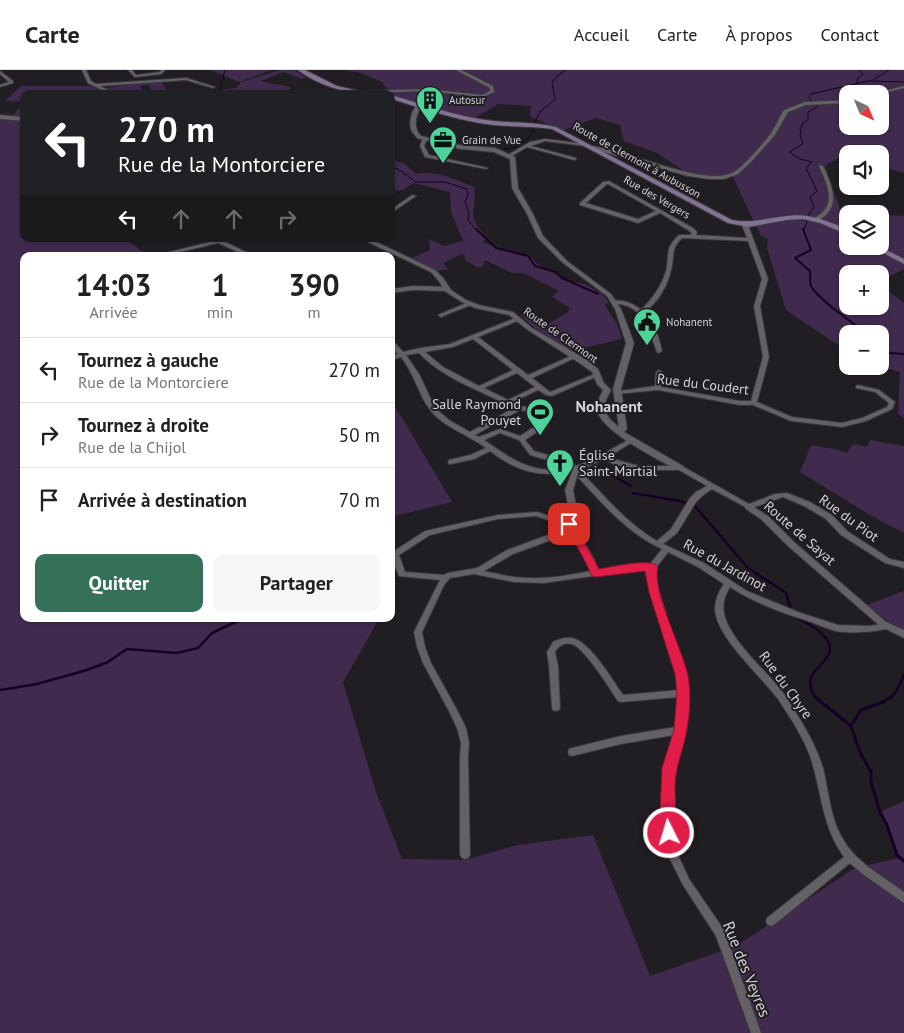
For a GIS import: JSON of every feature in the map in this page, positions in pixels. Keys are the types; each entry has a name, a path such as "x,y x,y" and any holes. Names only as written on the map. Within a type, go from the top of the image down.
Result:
{"main road":[{"path":"301,70 333,86 348,90"},
{"name":"Route de Clermont à Aubusson","path":"395,98 443,114 490,122 549,126 716,216 744,225 761,224 795,217 817,219 839,229"},
{"path":"889,254 904,262"}],"street":[{"path":"84,70 87,79 106,90"},
{"path":"130,70 135,76 161,72 163,70"},
{"path":"395,91 426,90 483,96 492,92 492,87 486,83 458,70"},
{"path":"0,72 12,82 0,86"},
{"path":"95,85 176,79 193,81 213,87"},
{"path":"889,90 904,87"},
{"path":"510,155 527,146 545,140 612,151 700,177 724,178 740,170 773,134 786,110 800,104 839,102"},
{"path":"415,104 412,130 416,135 460,147 495,150 510,155 514,162 513,180 515,188 542,239 565,262 602,289 614,302 628,330 630,343 618,391 618,406 623,429 620,431"},
{"path":"0,117 20,119"},
{"path":"425,139 422,146 427,156 486,168"},
{"path":"527,146 574,159"},
{"path":"817,219 831,207 830,187 821,166"},
{"name":"Rue des Vergers","path":"661,211 638,221 582,204 605,183 609,182 661,211 693,231 693,236"},
{"path":"395,209 414,196"},
{"path":"744,225 765,279 757,306 766,357 754,403 791,419 842,425 864,420 890,408 892,402 885,395 858,387"},
{"path":"641,311 648,307 668,274 669,253 681,236 751,240"},
{"path":"172,252 210,242"},
{"path":"221,242 242,252"},
{"name":"Route de Clermont","path":"372,242 393,252"},
{"name":"Route de Clermont","path":"395,253 429,269 441,279 447,289 469,304 482,308 507,311 591,367 602,386 607,390"},
{"path":"395,290 413,288 447,289"},
{"path":"614,302 625,304 641,311 652,327 659,351"},
{"path":"441,315 469,304"},
{"path":"395,356 420,350 451,346 518,319"},
{"path":"474,337 527,378 552,394 597,375"},
{"path":"395,347 418,379 423,393 433,409 449,424 479,440 514,464 531,470 558,473 576,470 632,440"},
{"path":"420,350 426,358 442,369 519,408 530,411 546,423 521,439"},
{"path":"527,378 575,356"},
{"path":"480,388 518,370"},
{"path":"658,388 659,372"},
{"path":"508,402 540,387"},
{"name":"Rue du Coudert","path":"618,391 658,388 740,404 754,403"},
{"path":"607,390 618,391"},
{"name":"Route de Sayat","path":"607,390 601,404 602,414 620,431 632,440 765,518 791,544 887,626 904,634"},
{"path":"470,435 519,408"},
{"path":"479,440 500,431 521,439 532,453 563,462 576,470"},
{"path":"451,462 472,457 490,449"},
{"path":"605,456 615,462 639,468 680,468"},
{"path":"395,558 402,574 444,578 453,574 474,571 526,545 551,537 569,524 573,510 569,490 576,470"},
{"name":"Rue du Jardinot","path":"576,470 627,523 647,539 701,565 744,593 786,611 824,624 850,629 870,629 887,626"},
{"path":"474,571 528,581 634,567 652,567 663,546 691,503 713,486"},
{"name":"Rue du Piot","path":"749,507 778,496 784,496 808,504 828,517 844,533 881,557 904,565"},
{"path":"395,553 428,533 498,517 538,514 569,524 590,559 596,573"},
{"name":"Rue des Veyres","path":"652,567 650,573 681,674 684,693 680,730 669,768 667,814 672,853 686,882 720,933 756,1033"},
{"path":"444,578 420,624 418,640 460,727 467,747 464,757 465,855"},
{"name":"Rue du Chyre","path":"729,583 722,591 719,614 727,630 780,696 803,732 818,766 826,808 834,830 846,853 871,876 904,898"},
{"path":"556,708 554,695 555,676 551,652 556,644 569,640 576,642 583,648 605,675 621,699 684,693"},
{"path":"572,752 621,740 680,730"},
{"path":"771,921 851,857"}],"shaded area":[{"path":"210,70 271,70 239,82"},
{"path":"280,70 294,70 306,77 302,79 283,72 261,81 292,88 288,90 216,90 236,88 241,82"},
{"path":"345,70 904,70 904,173 889,169 889,145 839,145 839,157 825,166 839,206 839,255 889,255 889,215 904,216 904,269 889,276 889,265 839,265 839,315 889,315 889,289 891,293 904,303 904,418 898,414 900,372 889,369 889,325 839,325 839,346 786,310 767,248 768,239 761,236 732,175 718,179 687,173 657,153 624,141 620,125 596,118 561,131 530,116 531,106 498,104 473,119 401,99 395,96 395,90 388,90 382,82 361,73"},
{"path":"160,81 167,90 152,90 149,85 140,86 142,90 110,90 105,88"},
{"path":"21,86 91,86 99,90 20,90 20,102 5,101"},
{"path":"20,106 20,117 12,117"},
{"path":"0,119 20,120 20,242 129,242 143,252 20,252 20,622 377,622 343,682 376,792 402,859 465,860 518,845 593,835 650,976 736,946 855,868 899,858 880,812 904,801 904,1033 0,1033"},
{"path":"395,160 405,164 416,174 437,174 453,178 474,187 473,218 487,238 482,242 529,256 542,268 571,281 587,285 602,294 609,303 604,304 617,324 622,339 571,351 536,329 520,315 528,313 538,322 543,321 548,324 568,312 570,308 552,297 559,291 523,273 512,273 485,260 483,267 477,267 465,260 465,255 462,254 443,263 448,269 437,271 412,258 430,250 429,239 444,246 463,241 451,212 450,192 414,183 402,190 395,191"},
{"path":"395,406 452,502 395,516"},
{"path":"870,440 904,446 904,533 870,515 800,472 811,445 847,453 853,444 867,447"},
{"path":"904,591 904,630 891,624 867,605"}],"waterway":[{"path":"220,90 225,70"},
{"path":"534,123 540,112 555,99 552,83 556,77 566,70"},
{"path":"857,83 857,79 863,74 859,70"},
{"path":"873,80 889,70"},
{"path":"804,231 809,214 814,207 810,197 817,191 806,168 812,162 800,159 789,152 803,144 800,135 802,124 808,120 808,112 817,107 809,98 811,94 868,81 904,82"},
{"path":"504,149 523,143 530,136 535,126"},
{"path":"395,168 416,182 445,182 467,189 468,196 465,201 469,214 468,220 477,231"},
{"path":"476,229 496,248 528,256 535,266 556,272 562,278 598,294"},
{"path":"803,229 811,250 795,258 810,271 810,282 814,291 856,325"},
{"path":"889,352 904,354"},
{"path":"596,466 631,486"},
{"path":"633,493 680,501 695,506 748,568 786,593 791,610"},
{"path":"793,615 818,630 830,646 825,660 814,672 811,679 811,688 816,698"},
{"path":"0,690 37,684 87,670 108,662 127,649 177,653 198,648 212,633 236,622"},
{"path":"891,697 896,692 904,675"},
{"path":"851,726 861,710 891,697"},
{"path":"816,698 851,726"},
{"path":"851,726 859,750 871,772 871,782 880,812 887,825 897,855 904,861"}],"place":[{"name":"Autosur","path":"430,124"},
{"name":"Grain de Vue","path":"443,164"},
{"name":"Nohanent","path":"647,346"},
{"name":"Salle Raymond Pouyet","path":"540,436"},
{"name":"Église Saint-Martial","path":"560,487"}],"district":[{"name":"Nohanent","path":"609,406"}],"route":[{"path":"569,524 590,559 596,573 652,567 650,573 681,674 684,693 683,717 669,768 667,814 669,833"}]}
